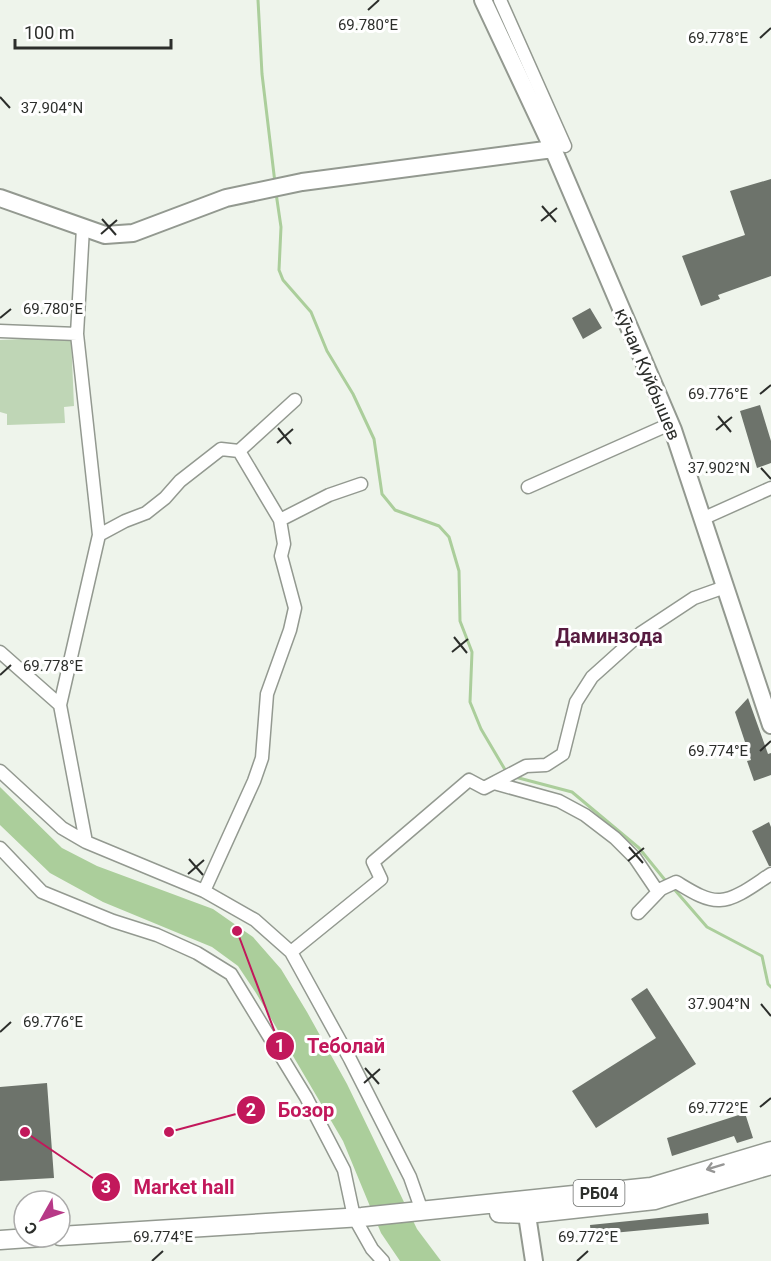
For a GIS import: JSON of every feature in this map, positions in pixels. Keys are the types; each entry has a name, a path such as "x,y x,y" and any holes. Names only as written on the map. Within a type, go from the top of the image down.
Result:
{"main road":[{"name":"кӯчаи Куйбышев","path":"483,0 559,147 670,424 771,725"},
{"path":"0,198 105,235 133,233 226,198 302,182 559,147"},
{"name":"РБ04","path":"526,1208 651,1187 771,1150"},
{"name":"РБ04","path":"72,1235 422,1211 526,1208 655,1200 771,1165"},
{"path":"526,1208 534,1261"}],"street":[{"path":"500,0 559,147"},
{"path":"83,228 77,334 99,535 60,705 86,842"},
{"path":"0,331 77,334"},
{"path":"99,535 146,513 165,498 180,481 221,449 239,451 295,400"},
{"path":"528,487 670,424"},
{"path":"204,891 257,774 261,758 267,694 290,630 295,608 281,556 284,544 280,520 239,451"},
{"path":"280,520 329,495 361,484"},
{"path":"702,519 771,488"},
{"path":"291,952 381,879 373,862 469,780 484,788 526,766 546,765 563,754 576,702 592,677 641,633 694,598 725,587"},
{"path":"0,652 60,705"},
{"path":"0,771 62,828 86,842 204,891 255,920 291,952 350,1059 410,1177 422,1211"},
{"path":"499,780 559,801 585,815 615,838 635,858 656,889 661,889"},
{"path":"0,848 42,892 113,921 157,935 197,953 231,974 306,1097 344,1170 358,1217 372,1250 383,1261"},
{"path":"638,913 661,889 676,882 703,896 720,900 744,892 771,874"}],"shaded area":[{"path":"71,337 74,406 64,407 65,423 7,425 7,414 0,412 0,340"},
{"path":"0,787 62,848 97,866 213,909 253,937 281,969 307,1012 347,1084 417,1229 441,1261 400,1261 381,1233 343,1141 238,966 212,947 103,902 50,873 0,825"}],"building":[{"path":"771,179 771,276 718,295 720,299 701,306 682,256 745,235 730,191"},
{"path":"590,308 602,328 583,339 572,318"},
{"path":"760,405 771,441 771,463 757,468 740,411"},
{"path":"748,698 768,754 771,753 771,775 754,781 747,761 751,760 735,712"},
{"path":"769,822 771,827 771,866 752,831"},
{"path":"647,988 696,1064 596,1128 572,1091 656,1038 631,999"},
{"path":"47,1083 54,1178 0,1181 0,1087"},
{"path":"745,1113 753,1138 737,1143 734,1136 672,1156 667,1138"},
{"path":"708,1213 709,1224 591,1235 590,1225"}],"waterway":[{"path":"258,0 262,74 275,183"},
{"path":"276,193 281,227 279,270 283,280 311,312 327,351 353,394 374,439 382,494 395,510 439,526 449,537 459,571 460,621 472,652 470,702 481,729 507,773"},
{"path":"515,777 572,792 639,848 665,880"},
{"path":"674,889 707,927 762,956 768,984 771,987"}],"place":[{"name":"Теболай","path":"237,931"},
{"name":"Market hall","path":"25,1132"},
{"name":"Бозор","path":"169,1132"}],"district":[{"name":"Даминзода","path":"609,636"}]}
